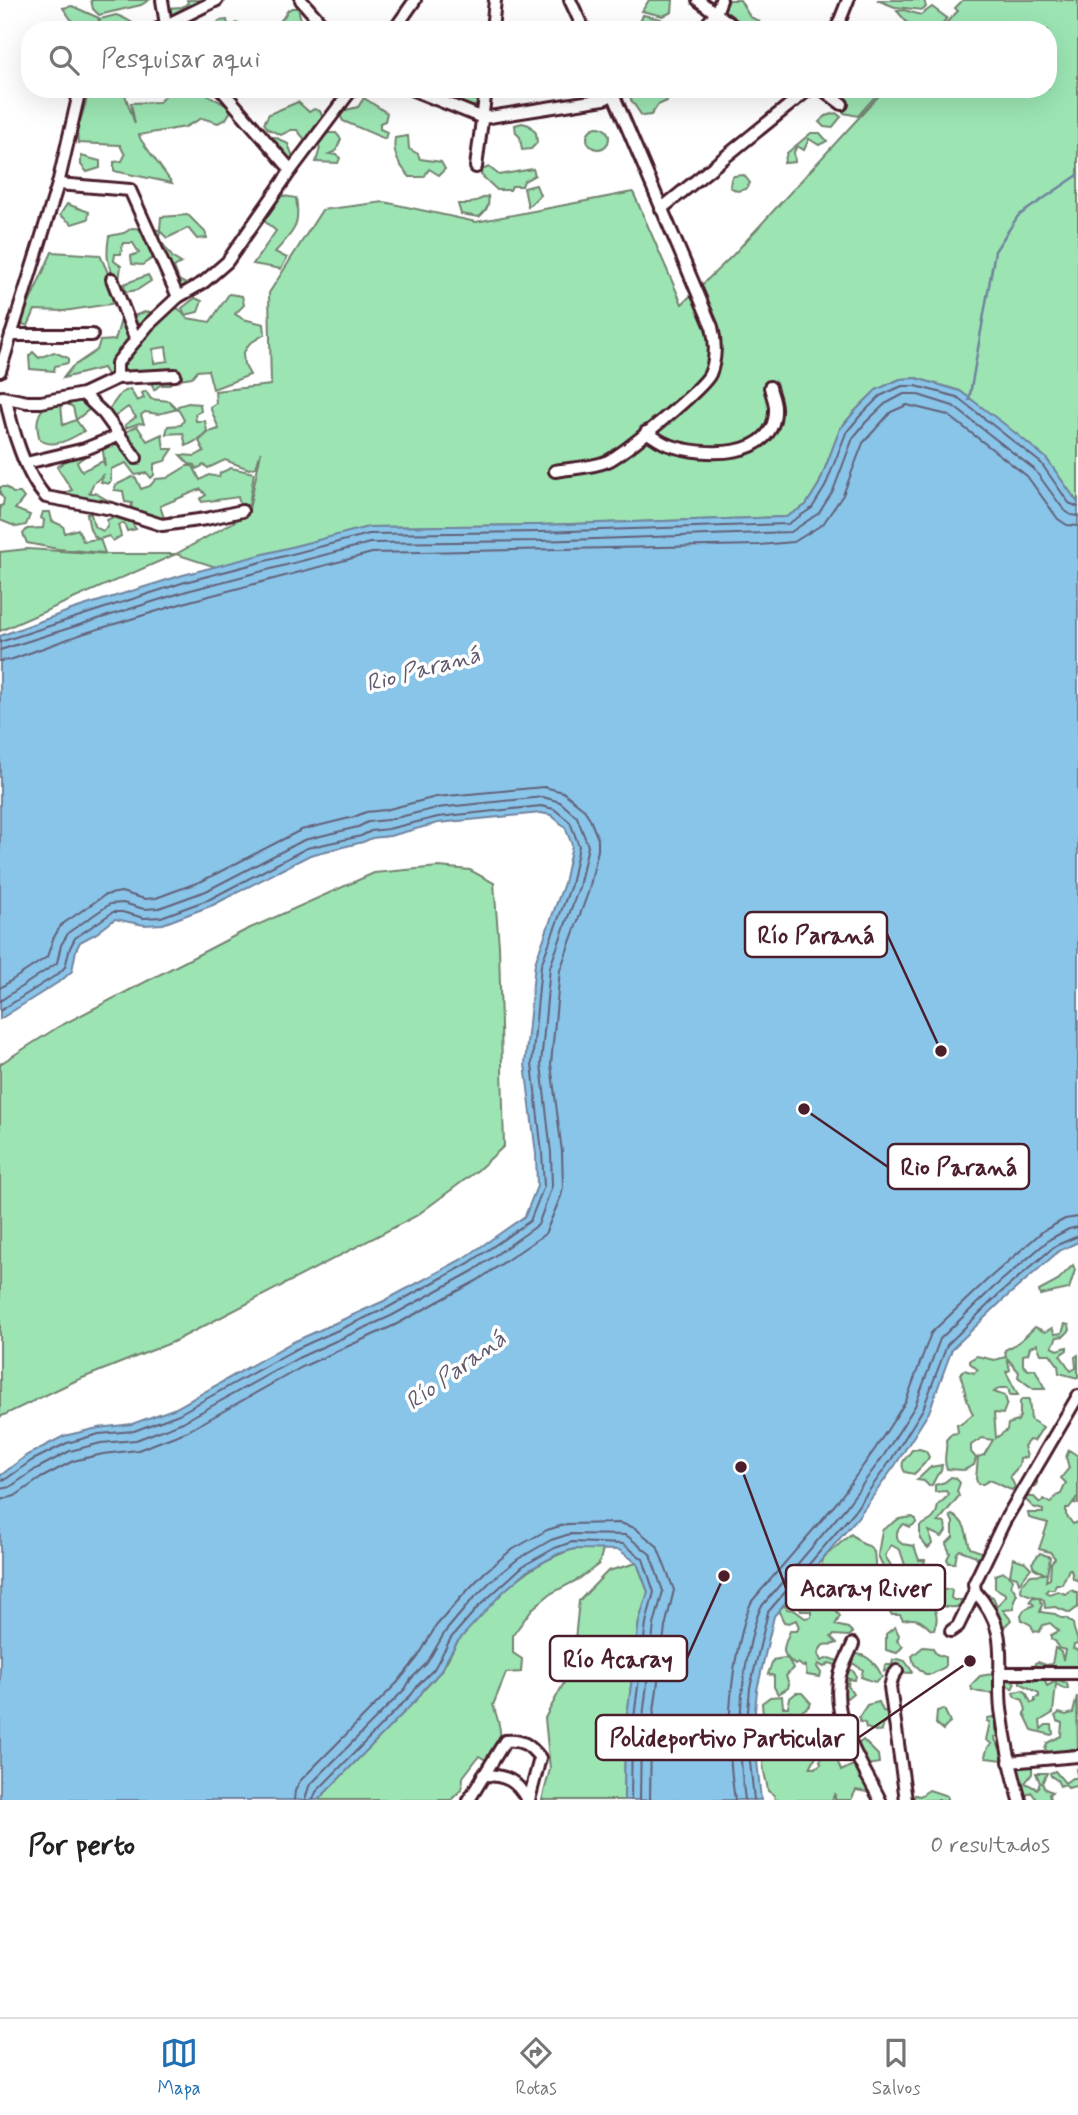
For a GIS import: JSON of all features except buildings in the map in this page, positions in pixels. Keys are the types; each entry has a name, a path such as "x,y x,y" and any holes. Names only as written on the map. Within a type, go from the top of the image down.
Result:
{"street":[{"path":"162,0 164,21"},
{"path":"178,21 218,0"},
{"path":"301,0 319,21"},
{"path":"400,21 415,0"},
{"path":"493,21 495,0"},
{"path":"570,0 580,21"},
{"path":"698,0 727,21"},
{"path":"709,21 721,0"},
{"path":"840,21 848,0"},
{"path":"0,371 58,184 78,98"},
{"path":"229,98 291,170"},
{"path":"117,378 117,363 148,325 178,297 204,282 228,262 291,170 345,98"},
{"path":"433,98 483,118 582,98"},
{"path":"477,167 485,98"},
{"path":"555,471 608,460 695,393 710,374 716,341 692,275 662,209 619,98"},
{"path":"662,209 798,98"},
{"path":"834,98 842,104"},
{"path":"58,184 130,190 178,297"},
{"path":"112,279 136,340"},
{"path":"11,335 92,335"},
{"path":"176,375 117,378 83,394 41,402 2,400 26,463 46,497 112,509 154,523 179,523 242,511"},
{"path":"646,432 668,445 696,452 726,452 756,444 767,435 773,422 775,408 770,387"},
{"path":"83,394 104,414 136,457"},
{"path":"26,463 85,449 120,435"},
{"path":"1020,1800 1009,1762 1001,1708 999,1633 975,1591 974,1584 1004,1522 1078,1396"},
{"path":"951,1631 958,1626 975,1591"},
{"path":"853,1644 840,1676 839,1708 844,1729 880,1800"},
{"path":"897,1671 892,1676 890,1687 906,1800"},
{"path":"999,1673 1078,1673"},
{"path":"468,1800 505,1741 518,1739 533,1748 540,1758 528,1800"},
{"path":"1009,1762 1078,1756"},
{"path":"483,1775 510,1778 521,1788 528,1800"}],"green space":[{"path":"91,0 149,0 141,5 99,15 93,9"},
{"path":"187,0 207,0 203,14 187,21 173,21 167,15 167,8 182,7 188,3"},
{"path":"649,0 673,0 672,12 663,16 642,11"},
{"path":"729,0 740,0 750,17 759,21 737,21 724,11"},
{"path":"877,0 924,0 926,7 923,10 895,7"},
{"path":"963,0 1078,0 1078,503 1046,458 960,391 916,378 900,379 876,390 840,429 819,484 806,505 786,517 368,527 219,568 176,554 248,514 261,452 256,467 249,469 225,460 208,468 204,465 196,469 195,465 189,464 180,455 195,456 204,451 199,441 209,432 219,429 210,407 216,403 215,391 271,385 269,293 322,210 384,202 476,222 633,192 682,304 733,255 877,98 1057,98 1057,21 948,21 958,11 955,8"},
{"path":"72,6 99,18 98,21 72,21 63,8"},
{"path":"932,7 947,18 944,21 906,21 897,11 904,10 921,15"},
{"path":"298,8 303,21 280,21 288,10"},
{"path":"116,15 129,21 100,21"},
{"path":"643,15 661,19 660,21 640,21"},
{"path":"87,98 126,98 135,124 131,103 159,102 163,98 213,98 232,109 226,119 218,123 202,118 185,127 139,135 172,183 114,171 114,162 122,161 125,155 120,145 78,143 77,131"},
{"path":"364,98 387,113 385,121 380,123 380,129 387,132 385,139 343,121 340,115 346,110 358,107"},
{"path":"453,98 481,98 468,112"},
{"path":"666,98 667,101 658,105 651,115 642,116 631,100"},
{"path":"842,98 874,98 858,116 844,113 836,105"},
{"path":"298,102 309,112 314,109 320,111 325,123 307,142 297,130 281,135 268,129 264,123 269,114"},
{"path":"836,113 841,117 832,128 824,127 819,122 826,116"},
{"path":"515,125 529,125 536,133 537,143 531,149 522,150 520,137 516,133"},
{"path":"598,127 606,130 609,138 606,146 598,149 590,146 587,138 590,130"},
{"path":"336,133 341,139 336,151 329,154 340,158 338,163 316,162 320,148 318,145 323,135"},
{"path":"811,133 820,133 827,141 819,145 809,139 804,150 797,146 794,152 795,162 784,163 787,153"},
{"path":"408,136 409,149 418,154 420,159 441,162 445,169 439,175 429,169 424,177 410,177 403,169 394,144 395,138"},
{"path":"275,137 288,144 295,162 288,169 280,167 274,161 275,158 267,152 268,138"},
{"path":"81,156 100,161 100,168 87,172 81,165"},
{"path":"489,167 499,175 533,169 535,175 524,181 522,186 497,190 481,175 482,170"},
{"path":"744,175 750,183 746,189 737,191 730,187 734,176"},
{"path":"536,185 540,195 528,207 524,188"},
{"path":"278,195 296,198 297,208 294,228 275,252 287,258 281,269 253,264 276,231 262,219"},
{"path":"488,196 487,208 479,217 461,214 458,204 469,204"},
{"path":"67,204 89,212 88,219 72,224 60,215"},
{"path":"188,215 205,232 207,238 197,239 188,228 167,238 160,231 159,237 151,244 153,258 142,265 132,264 131,256 139,253 133,243 123,243 121,254 115,254 114,261 121,266 119,281 108,260 109,236 132,228 160,230 161,217"},
{"path":"163,244 173,258 181,263 174,267 179,280 186,284 183,291 175,282 162,249"},
{"path":"52,252 100,255 112,282 117,303 64,311 35,310 28,326 20,323"},
{"path":"148,275 151,281 137,290 125,292 124,284"},
{"path":"229,294 242,296 244,305 235,314 243,319 264,324 265,334 249,344 243,354 244,364 250,375 213,389 208,370 197,371 192,377 173,380 169,385 160,385 154,390 149,376 109,378 103,368 63,378 72,367 97,350 100,341 115,340 121,320 170,307 179,309 187,318 210,322","holes":["166,347 168,361 154,363 153,349"]},
{"path":"195,298 202,301 198,312 185,315 182,308"},
{"path":"33,352 39,358 54,352 68,358 68,363 55,366 54,371 30,369 29,356"},
{"path":"130,389 137,401 144,398 142,393 146,391 151,399 169,401 177,409 178,406 188,403 200,404 201,411 195,414 196,421 205,421 207,431 186,446 183,433 166,434 168,426 181,425 184,420 178,409 158,414 145,412 141,415 144,424 126,428 125,425 136,417 128,407 113,418 107,412 121,393"},
{"path":"81,396 91,408 76,420 73,407 67,404 67,399"},
{"path":"51,402 61,405 63,425 76,420 84,431 74,437 51,444 40,440 38,418 42,409"},
{"path":"137,426 147,441 162,434 164,449 173,449 165,461 154,464 154,475 151,478 147,473 135,475 126,463 111,469 111,481 108,484 101,482 103,475 93,484 89,493 95,493 109,501 104,507 59,498 61,494 72,490 57,467 77,453 84,457 77,462 82,471 103,461 105,466 102,444"},
{"path":"187,466 193,466 200,480 209,475 219,477 220,473 231,468 254,473 249,505 240,505 238,497 202,502 200,499 206,495 201,489 160,506 164,518 171,516 173,525 129,518 132,503 125,502 123,491 114,490 116,485 132,477 136,478 141,489 150,486 156,479 167,478"},
{"path":"0,487 20,493 24,498 15,509 30,515 26,525 17,527 0,520 0,506 3,505 4,499 0,494"},
{"path":"43,512 50,512 52,521 63,526 65,533 78,529 83,541 99,539 91,532 87,514 91,514 94,526 103,531 108,526 107,520 113,517 131,522 136,529 127,531 124,523 118,525 121,536 113,541 109,536 100,539 105,553 27,543 23,534 27,529 43,528"},
{"path":"27,549 109,554 176,554 0,631 0,552"},
{"path":"439,867 470,870 494,883 499,946 504,1146 478,1170 416,1216 173,1342 75,1381 0,1417 0,1064 58,1027 246,930 374,873"},
{"path":"1073,1265 1075,1270 1069,1289 1040,1295 1039,1291 1056,1282"},
{"path":"1065,1324 1069,1325 1070,1330 1064,1336 1057,1337 1052,1347 1058,1350 1067,1347 1060,1355 1071,1371 1076,1368 1075,1357 1078,1355 1078,1378 1059,1373 1058,1365 1050,1354 1041,1354 1037,1344 1030,1347 1028,1354 1023,1355 1023,1365 1028,1370 1035,1369 1045,1389 1034,1389 1019,1378 1019,1372 1007,1358 1010,1370 1006,1372 1018,1395 1010,1395 1008,1388 1000,1388 994,1392 1005,1396 1007,1403 1003,1414 994,1413 996,1438 1007,1430 1008,1424 1018,1421 1022,1399 1029,1399 1031,1420 1043,1427 1034,1441 1029,1440 1024,1446 1027,1457 1020,1459 1019,1466 1010,1476 1015,1487 1012,1490 990,1480 978,1484 978,1457 984,1455 993,1440 982,1438 971,1445 971,1452 976,1458 974,1465 964,1470 947,1469 946,1440 951,1434 958,1433 957,1424 961,1424 973,1414 960,1374 964,1370 974,1373 978,1370 970,1360 977,1356 994,1360 1006,1357 1005,1350 1035,1327 1045,1332 1052,1328 1055,1334 1062,1333"},
{"path":"912,1450 926,1451 928,1459 914,1474 905,1472 902,1465 904,1460"},
{"path":"1069,1450 1078,1456 1078,1504 1074,1503 1077,1497 1069,1508 1066,1508 1066,1515 1073,1524 1078,1522 1078,1581 1073,1578 1069,1569 1062,1584 1056,1584 1054,1589 1048,1589 1046,1592 1049,1594 1058,1591 1065,1594 1071,1590 1078,1593 1078,1607 1070,1613 1056,1607 1045,1608 1044,1600 1021,1591 1022,1583 1031,1575 1045,1574 1034,1568 1032,1563 1040,1553 1050,1557 1046,1581 1050,1579 1051,1563 1055,1558 1050,1552 1039,1549 1048,1523 1029,1518 1028,1513 1043,1513 1043,1510 1033,1507 1022,1496 1037,1479 1037,1485 1031,1489 1028,1497 1034,1497 1040,1503 1044,1499 1051,1503 1061,1494 1066,1483 1061,1478 1069,1468 1066,1457"},
{"path":"942,1465 932,1485 917,1480 931,1467"},
{"path":"951,1477 960,1483 957,1491 959,1496 938,1522 945,1523 946,1531 942,1537 929,1531 932,1544 928,1548 920,1539 920,1526 933,1518 938,1505 949,1495 946,1491 935,1492 935,1485"},
{"path":"952,1515 963,1525 970,1548 986,1554 979,1563 976,1556 960,1550 955,1563 949,1563 947,1559 950,1553 946,1544 953,1537"},
{"path":"899,1519 916,1519 916,1523 910,1527 904,1524 901,1526 897,1536 902,1544 914,1546 919,1560 925,1560 922,1571 934,1580 921,1579 917,1591 930,1602 935,1612 937,1617 934,1630 918,1620 903,1620 900,1615 892,1615 888,1610 891,1599 904,1588 905,1580 901,1572 905,1565 900,1550 891,1545 885,1556 892,1567 891,1571 886,1573 878,1555 882,1530"},
{"path":"851,1534 874,1552 876,1572 866,1581 855,1581 855,1601 846,1610 840,1609 841,1582 821,1566 824,1557"},
{"path":"574,1549 603,1549 599,1564 579,1579 550,1594 532,1609 513,1635 513,1653 522,1659 521,1672 506,1673 493,1705 500,1741 491,1763 479,1756 463,1777 462,1789 451,1800 318,1800 418,1698 442,1669 458,1641 495,1598 540,1564"},
{"path":"1013,1558 1025,1562 1031,1568 1019,1583 1017,1577 1010,1575"},
{"path":"637,1563 648,1592 639,1621 625,1733 624,1800 542,1800 550,1769 545,1718 572,1668 579,1601 608,1571"},
{"path":"1004,1572 1013,1579 1011,1585 1017,1594 1014,1609 1003,1610 1011,1620 1001,1626 982,1592 993,1597 997,1606 1006,1594 995,1588 995,1575"},
{"path":"818,1575 830,1575 838,1584 836,1595 831,1602 835,1604 835,1610 840,1616 835,1625 848,1628 853,1633 849,1636 833,1635 831,1637 837,1643 822,1646 818,1654 821,1661 829,1658 841,1662 838,1666 830,1663 824,1667 818,1664 820,1677 807,1675 805,1665 795,1665 786,1657 784,1646 790,1631 797,1631 799,1627 796,1620 784,1622 778,1610 785,1605 787,1609 794,1610 805,1618 811,1617 811,1611 801,1611 798,1601 807,1597 820,1603 816,1596 804,1589 812,1586"},
{"path":"950,1589 951,1598 962,1600 963,1606 947,1607 934,1601 937,1591"},
{"path":"1033,1597 1039,1598 1042,1604 1040,1612 1055,1614 1073,1623 1078,1641 1073,1649 1078,1650 1078,1676 1034,1668 1038,1662 1052,1664 1055,1648 1061,1652 1063,1660 1065,1650 1058,1648 1056,1642 1051,1639 1051,1635 1059,1631 1050,1623 1043,1625 1039,1632 1022,1620 1024,1610 1034,1605 1030,1601"},
{"path":"895,1627 899,1635 897,1641 903,1646 897,1653 886,1650 886,1634"},
{"path":"923,1647 933,1648 936,1654 945,1657 945,1667 932,1674 925,1674 914,1664 912,1656"},
{"path":"854,1654 871,1661 882,1677 875,1682 861,1677 863,1670 854,1664 851,1658"},
{"path":"788,1659 793,1668 786,1676 788,1688 778,1694 774,1687 774,1676 768,1674 773,1660"},
{"path":"893,1660 905,1661 911,1673 884,1671 885,1665 892,1665"},
{"path":"846,1670 852,1670 856,1675 855,1680 849,1679 848,1686 853,1693 847,1698 843,1697 841,1684"},
{"path":"992,1674 1015,1683 1012,1689 1007,1685 1001,1691 991,1693 972,1690 971,1685 980,1676"},
{"path":"1031,1677 1034,1681 1038,1678 1044,1679 1047,1686 1058,1680 1067,1683 1068,1688 1065,1689 1056,1684 1053,1713 1040,1721 1041,1729 1052,1725 1051,1735 1032,1730 1024,1713 1026,1710 1023,1700 1015,1697 1013,1693 1022,1690 1026,1692 1031,1703 1035,1702 1039,1693 1020,1683 1020,1678"},
{"path":"796,1693 802,1693 811,1703 799,1713 791,1711 791,1721 779,1721 779,1728 786,1731 787,1727 812,1722 815,1725 819,1723 825,1733 831,1731 832,1721 837,1719 844,1741 836,1736 824,1740 823,1753 817,1754 810,1768 821,1764 820,1760 833,1748 841,1771 859,1762 860,1779 865,1781 873,1793 856,1790 851,1800 835,1800 835,1793 832,1800 775,1800 774,1795 768,1791 763,1762 776,1752 784,1757 795,1744 788,1741 786,1751 782,1753 778,1751 777,1744 755,1741 755,1720 771,1724 763,1716 762,1703 770,1697 782,1696 783,1707 788,1707 790,1698"},
{"path":"1077,1696 1078,1761 1074,1749 1070,1749 1069,1756 1049,1755 1045,1749 1047,1743 1061,1736 1062,1723 1057,1721 1055,1716 1059,1713 1073,1713"},
{"path":"879,1702 883,1711 890,1712 890,1717 879,1732 866,1728 859,1717 867,1705"},
{"path":"944,1709 950,1722 943,1730 936,1724 937,1711"},
{"path":"992,1717 996,1719 995,1729 1000,1734 994,1737 999,1747 1004,1750 1003,1760 985,1756 992,1744 986,1740 990,1722 987,1721"},
{"path":"863,1740 878,1755 879,1763 868,1765 857,1745"},
{"path":"1032,1765 1032,1774 1025,1783 1037,1789 1040,1783 1036,1773 1047,1773 1042,1783 1045,1789 1052,1792 1049,1794 1050,1800 1037,1800 1031,1792 1023,1795 1017,1769"},
{"path":"1055,1771 1065,1783 1072,1778 1078,1778 1078,1789 1075,1786 1068,1788 1065,1784 1060,1786 1050,1773"},
{"path":"929,1790 947,1796 947,1800 913,1800 915,1795 920,1796"}],"water":[{"name":"Rio Paraná","path":"916,378 960,391 1003,423 1046,458 1078,503 1078,1242 1059,1251 952,1349 929,1412 896,1464 858,1517 774,1616 757,1690 755,1711 761,1800 624,1800 625,1733 639,1621 648,1592 637,1563 619,1550 574,1549 558,1554 527,1571 503,1592 457,1642 439,1673 418,1698 318,1800 0,1800 0,1476 27,1455 64,1436 132,1424 176,1408 291,1343 384,1301 466,1257 525,1216 537,1186 536,1154 525,1064 535,963 564,883 572,845 565,827 551,815 541,813 438,823 310,855 213,905 163,924 144,925 115,919 80,942 72,971 62,980 0,1019 0,636 74,609 183,575 368,527 786,517 806,505 819,484 840,429 855,411 876,390 900,379"}],"waterway":[{"path":"969,400 995,251 1018,216 1078,175"}],"place":[{"name":"Río Paraná","path":"941,1051"},
{"name":"Rio Paraná","path":"804,1109"},
{"name":"Acaray River","path":"741,1467"},
{"name":"Río Acaray","path":"724,1576"},
{"name":"Polideportivo Particular","path":"970,1661"}]}
